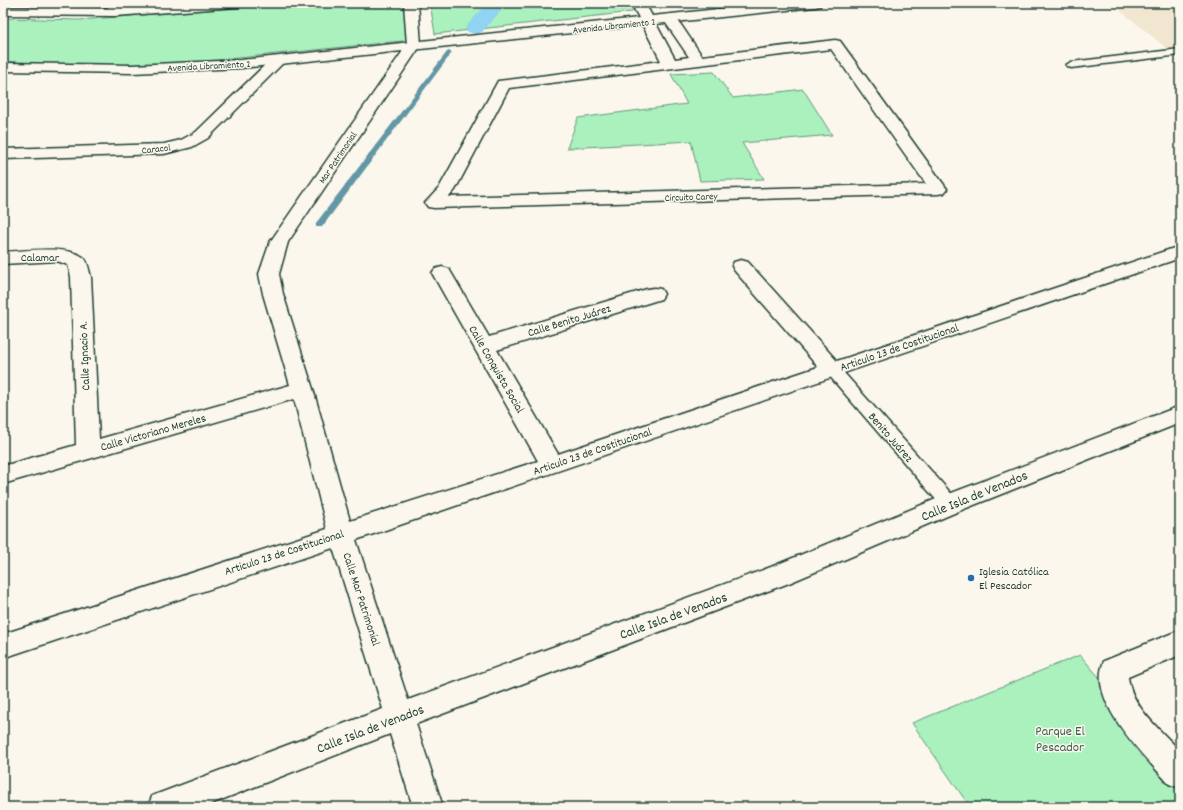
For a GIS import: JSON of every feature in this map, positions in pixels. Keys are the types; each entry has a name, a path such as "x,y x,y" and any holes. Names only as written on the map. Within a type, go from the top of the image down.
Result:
{"street":[{"path":"3,11 237,3"},
{"path":"411,3 414,45"},
{"path":"638,3 670,63 698,60 670,19"},
{"name":"Avenida Libramiento 2","path":"3,68 62,70 132,69 211,66 277,61 414,45 648,22 815,3"},
{"name":"Circuito Carey","path":"670,63 503,84 446,190 434,203 938,189 835,44 698,60"},
{"name":"Mar Patrimonial","path":"269,274 279,242 414,45"},
{"name":"Caracol","path":"3,154 164,149 186,144 202,135 277,61"},
{"name":"Articulo 23 de Costitucional","path":"3,646 552,465 1180,252"},
{"name":"Calamar","path":"3,258 58,255 77,261"},
{"name":"Calle Ignacio A.","path":"77,261 81,277 88,451"},
{"path":"740,266 832,370"},
{"name":"Calle Conquista Social","path":"442,273 552,465"},
{"name":"Calle Mar Patrimonial","path":"269,274 273,294 302,389 341,534 428,807"},
{"name":"Calle Benito Juárez","path":"485,346 654,294"},
{"name":"Calle Victoriano Mereles","path":"3,475 302,389"},
{"name":"Calle Isla de Venados","path":"163,807 399,716 780,575 950,504 1180,414"},
{"path":"1180,642 1114,670 1115,685 1127,714 1180,773"}],"lane":[{"path":"1071,64 1180,52"},
{"name":"Benito Juárez","path":"832,370 950,504"}],"shaded area":[{"path":"1111,3 1180,3 1180,59"}],"green space":[{"path":"294,3 407,3 411,40 190,63 60,66 3,61 3,18 79,20"},
{"path":"430,3 636,3 641,11 435,34"},
{"path":"660,3 718,3 663,8"},
{"path":"714,72 733,98 803,89 832,135 742,143 764,179 700,181 691,141 567,148 578,118 687,104 671,74"},
{"name":"Parque El Pescador","path":"1080,655 1180,771 1180,807 970,807 912,723"}],"waterway":[{"path":"475,28 498,3"},
{"path":"319,225 449,53"}],"place":[{"name":"Iglesia Católica El Pescador","path":"971,578"}]}
